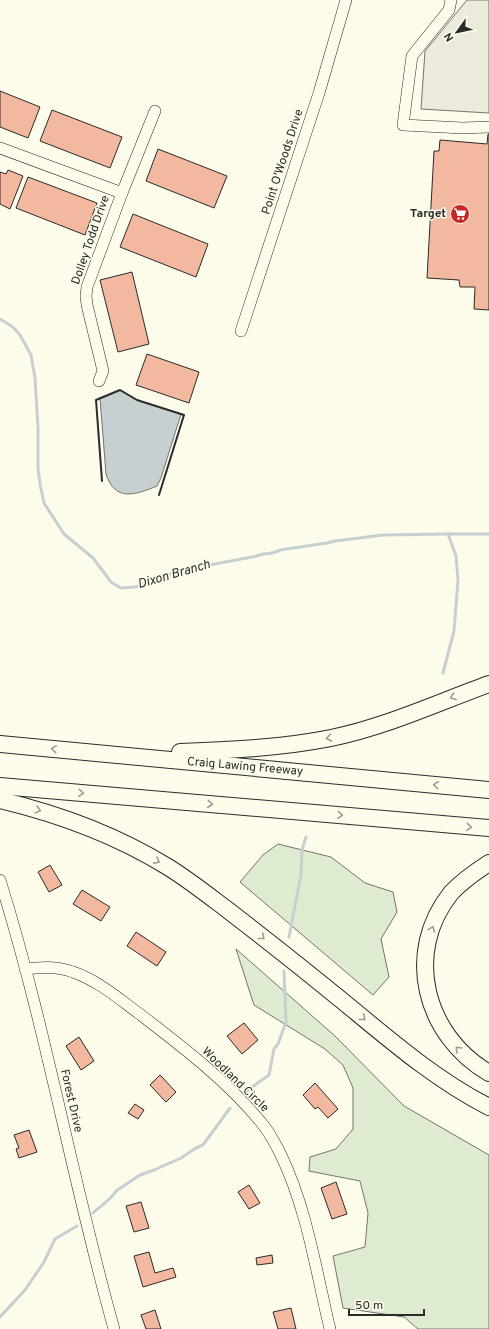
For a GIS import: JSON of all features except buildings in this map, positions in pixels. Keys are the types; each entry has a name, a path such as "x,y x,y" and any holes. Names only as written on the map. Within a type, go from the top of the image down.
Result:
{"highway":[{"path":"121,755 267,748 332,738 387,722 489,684"},
{"name":"Craig Lawing Freeway","path":"0,744 489,790"},
{"path":"0,786 489,828"},
{"path":"0,800 49,813 91,829 123,843 168,867 248,925 408,1055 461,1092 489,1107"},
{"path":"489,863 463,881 451,894 440,910 432,928 425,964 426,984 429,1000 444,1032 465,1056 478,1067 489,1073"}],"street":[{"name":"Point O'Woods Drive","path":"240,331 319,93 346,0"},
{"path":"451,0 449,10 412,56 403,125 463,128 489,127"},
{"name":"Dolley Todd Drive","path":"99,381 103,371 86,296 92,275 122,193 155,111"},
{"path":"0,148 122,193"},
{"name":"Forest Drive","path":"0,880 25,969 98,1271 114,1329"},
{"name":"Woodland Circle","path":"25,969 42,967 62,969 78,974 99,984 154,1025 203,1066 226,1086 258,1119 271,1136 291,1179 308,1235 330,1329"}],"green space":[{"path":"278,844 331,857 365,883 393,892 397,912 381,939 389,977 373,995 240,882 263,855"},
{"path":"236,949 335,1036 404,1106 489,1155 489,1329 418,1329 404,1317 343,1308 333,1256 365,1247 368,1213 360,1181 309,1171 310,1157 336,1149 353,1129 353,1088 343,1065 325,1049 254,1005"}],"shaded area":[{"path":"467,0 489,0 489,113 421,109 425,51"},
{"path":"120,390 137,400 181,414 161,478 157,486 134,494 127,494 115,489 110,483 106,474 100,398"}],"waterway":[{"name":"Dixon Branch","path":"0,319 13,327 20,335 31,355 35,378 38,428 38,468 44,503 64,534 93,558 111,582 121,588 135,587 151,580 183,570 257,556 280,550 335,541 383,535 489,534"},
{"path":"443,673 454,631 458,580 456,556 448,534"},
{"path":"289,937 301,875 302,850 306,837"},
{"path":"242,1094 269,1075 274,1049 278,1044 286,1022 284,971"},
{"path":"93,1213 116,1191 140,1175 181,1158 203,1145 230,1108"},
{"path":"0,1317 25,1290 44,1262 55,1239 77,1226"}],"wall":[{"path":"102,481 96,400 120,390 137,400 184,415 159,495"}],"place":[{"name":"Target","path":"460,214"}]}
